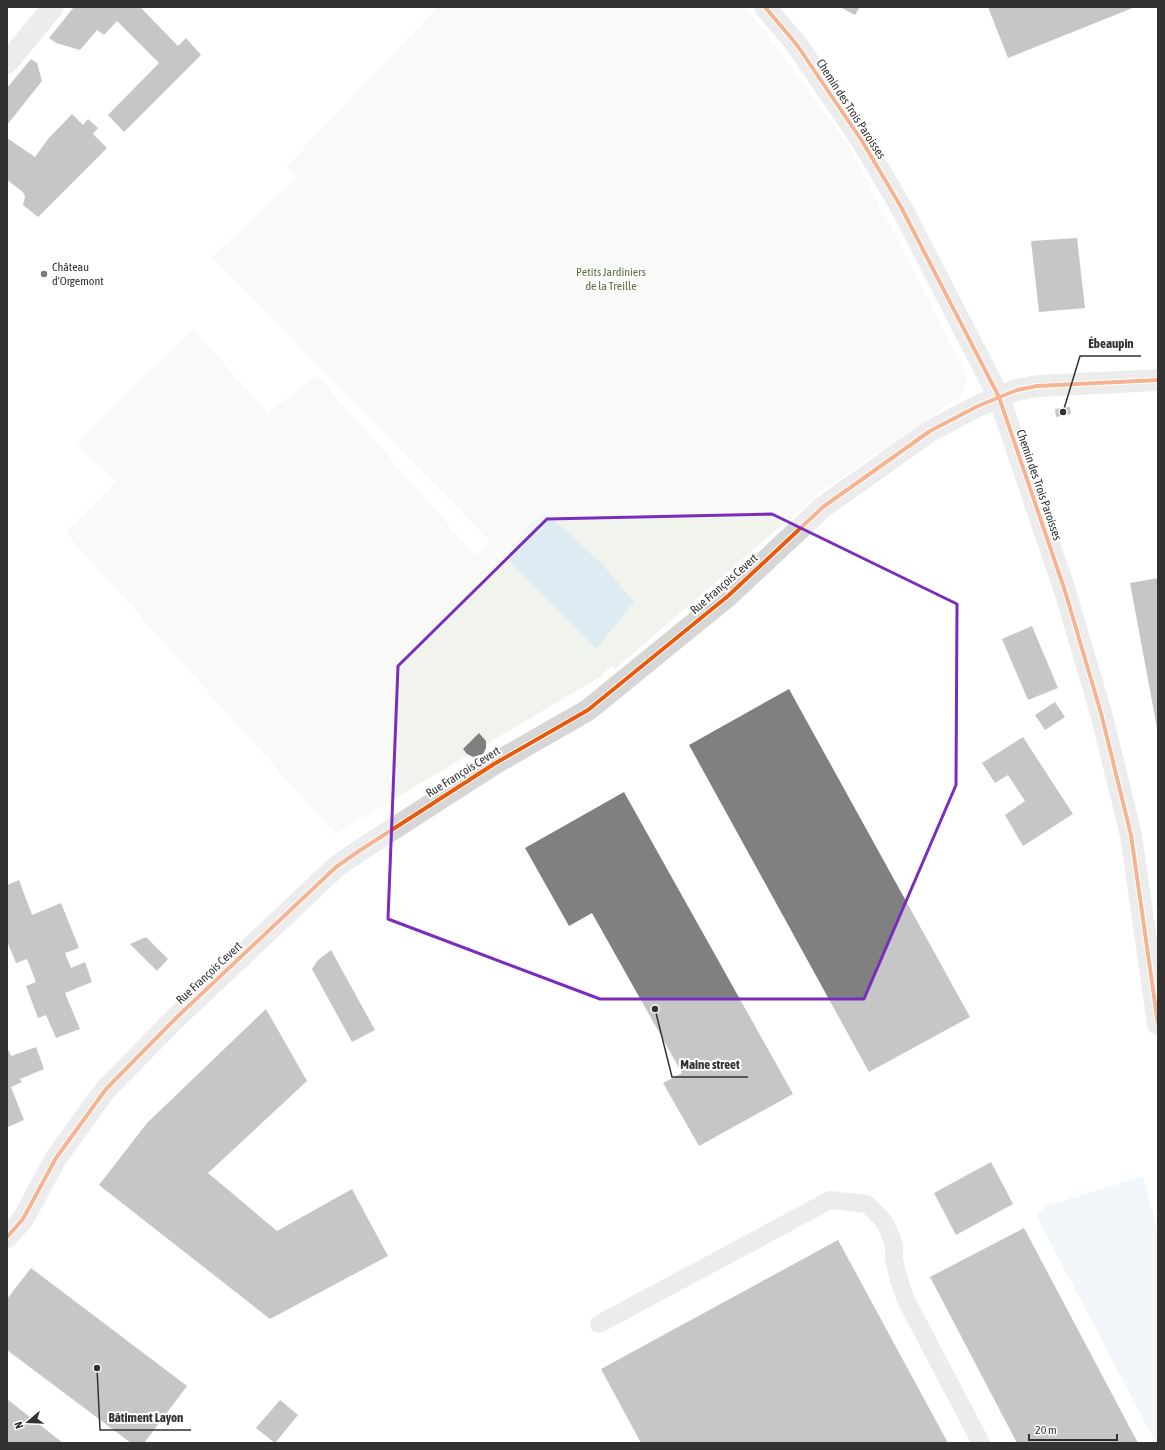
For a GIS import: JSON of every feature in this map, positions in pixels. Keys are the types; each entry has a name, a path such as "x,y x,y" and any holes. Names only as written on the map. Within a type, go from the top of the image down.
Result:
{"street":[{"path":"7,62 53,7"},
{"name":"Chemin des Trois Paroisses","path":"765,7 797,45 862,141 901,206 999,397 1065,591 1101,712 1131,835 1158,1024"},
{"name":"Rue François Cevert","path":"9,1230 23,1218 56,1158 106,1088 176,1018 336,867 494,764 588,710 728,596 823,507 930,431 978,406 1017,390 1038,386 1158,380"}],"lane":[{"path":"599,1324 830,1200 867,1204 882,1219 889,1231 894,1245 894,1260 898,1280 906,1300 981,1443"}],"highlighted area":[{"path":"772,514 957,604 956,785 864,999 600,999 388,919 398,666 547,519"}],"green space":[{"name":"Petits Jardiniers de la Treille","path":"437,7 743,7 762,28 848,144 968,377 961,396 819,493 615,669 611,666 600,677 335,834 65,532 116,481 75,444 193,329 268,413 317,375 475,555 490,542 212,257 296,178 286,167"}],"shaded area":[{"path":"544,511 602,564 634,602 596,649 510,561 525,529"},
{"path":"1143,1176 1158,1232 1158,1442 1156,1443 1038,1219 1038,1214 1044,1207"}],"building":[{"path":"74,7 140,7 178,46 186,38 201,55 124,132 108,115 159,63 117,21 104,35 97,30 80,50 56,43 49,38"},
{"path":"840,7 860,7 855,15"},
{"path":"988,7 1135,7 1008,58"},
{"path":"31,59 37,63 42,81 7,125 7,88"},
{"path":"72,114 83,125 88,119 98,128 93,134 107,148 38,217 23,205 25,197 23,192 7,180 7,138 35,157 48,139"},
{"path":"1077,238 1085,308 1039,312 1031,241"},
{"path":"1070,407 1071,414 1056,417 1055,409"},
{"path":"1158,578 1158,728 1157,728 1130,583"},
{"path":"1032,626 1058,688 1028,700 1002,639"},
{"path":"789,689 970,1017 869,1072 689,745"},
{"path":"1055,702 1065,717 1045,730 1035,715"},
{"path":"479,733 486,741 486,748 483,754 473,757 467,754 463,749"},
{"path":"1023,737 1073,814 1023,846 1005,815 1025,801 1008,775 995,783 982,763"},
{"path":"624,792 793,1094 699,1146 663,1083 682,1073 592,913 569,926 525,848"},
{"path":"19,880 32,915 61,903 79,948 65,953 71,968 85,962 92,982 65,993 80,1029 56,1038 46,1015 38,1018 26,986 36,982 27,959 16,963 7,941 7,885"},
{"path":"146,937 168,959 157,971 130,944"},
{"path":"331,950 375,1030 352,1042 312,969 318,960"},
{"path":"266,1009 307,1081 208,1173 277,1231 352,1189 388,1256 270,1319 99,1185 147,1123"},
{"path":"7,1047 11,1056 36,1047 44,1069 20,1079 22,1082 11,1087 24,1120 8,1127"},
{"path":"991,1162 1013,1204 956,1235 934,1193"},
{"path":"1024,1228 1138,1443 1017,1443 930,1277"},
{"path":"838,1240 948,1443 641,1443 601,1369"},
{"path":"31,1268 187,1386 144,1443 131,1443 7,1350 7,1299"},
{"path":"7,1399 63,1443 7,1443"},
{"path":"280,1400 298,1415 275,1443 256,1428"}],"cycle path":[{"path":"765,7 797,45 862,141 901,207 999,397 1065,591 1101,713 1131,835 1158,1024"},
{"path":"7,1237 23,1219 56,1158 106,1089 176,1018 336,867 494,764 588,710 728,596 823,507 930,431 978,406 1017,390 1037,386 1158,380"}],"place":[{"name":"Château d'Orgemont","path":"44,274"},
{"name":"Ébeaupin","path":"1063,412"},
{"name":"Maine street","path":"655,1009"},
{"name":"Bâtiment Layon","path":"97,1368"}]}
